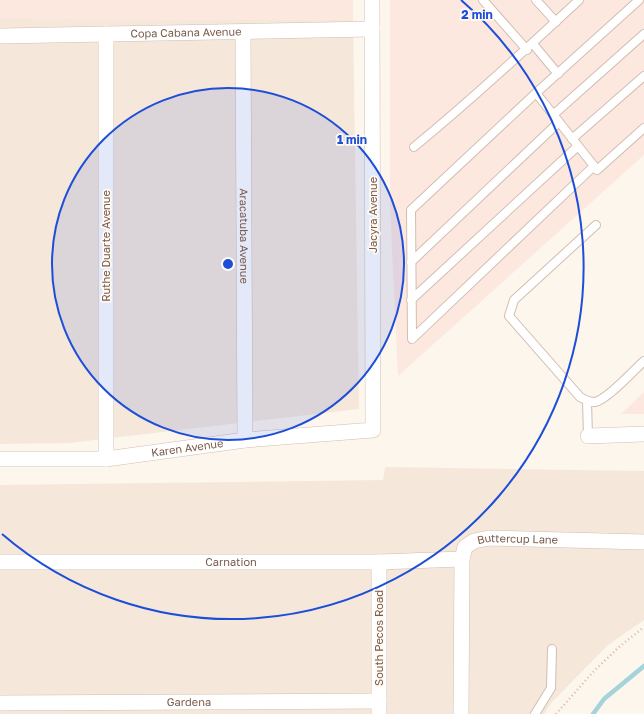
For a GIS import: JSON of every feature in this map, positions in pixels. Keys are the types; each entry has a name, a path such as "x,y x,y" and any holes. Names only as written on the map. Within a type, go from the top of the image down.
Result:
{"street":[{"name":"Jacyra Avenue","path":"372,0 373,430"},
{"name":"Copa Cabana Avenue","path":"0,36 372,29"},
{"name":"Aracatuba Avenue","path":"243,32 245,440"},
{"name":"Ruthe Duarte Avenue","path":"106,34 106,459"},
{"name":"Karen Avenue","path":"0,459 106,459 245,440 373,430"},
{"path":"588,436 644,434"},
{"name":"Buttercup Lane","path":"461,714 462,559 465,547 474,541 489,538 644,542"},
{"name":"Carnation","path":"0,562 379,562 462,559"},
{"name":"South Pecos Road","path":"379,562 379,707"},
{"name":"Gardena","path":"0,703 379,707"}],"lane":[{"path":"483,0 558,74"},
{"path":"536,0 556,22"},
{"path":"414,147 530,47 579,0"},
{"path":"594,166 412,339 411,210 536,93 639,0"},
{"path":"553,115 643,38"},
{"path":"572,139 644,76"},
{"path":"536,93 598,170 644,128"},
{"path":"411,262 559,122"},
{"path":"412,300 578,146"},
{"path":"596,225 514,300 509,316 580,397 587,401 596,402 605,397 644,360"},
{"path":"587,401 588,436"},
{"path":"535,714 551,688 552,648"}],"path":[{"path":"556,714 592,672 619,647 644,627"}],"shaded area":[{"path":"0,0 353,0 353,20 0,19"},
{"path":"390,0 644,0 644,155 398,376 390,207"},
{"path":"150,18 353,20 359,409 69,443 0,444 0,19"},
{"path":"644,392 644,414 621,414"},
{"path":"385,467 644,471 644,620 608,645 552,702 544,714 0,714 0,485 383,480"}],"waterway":[{"path":"593,714 604,699 644,666"}]}
